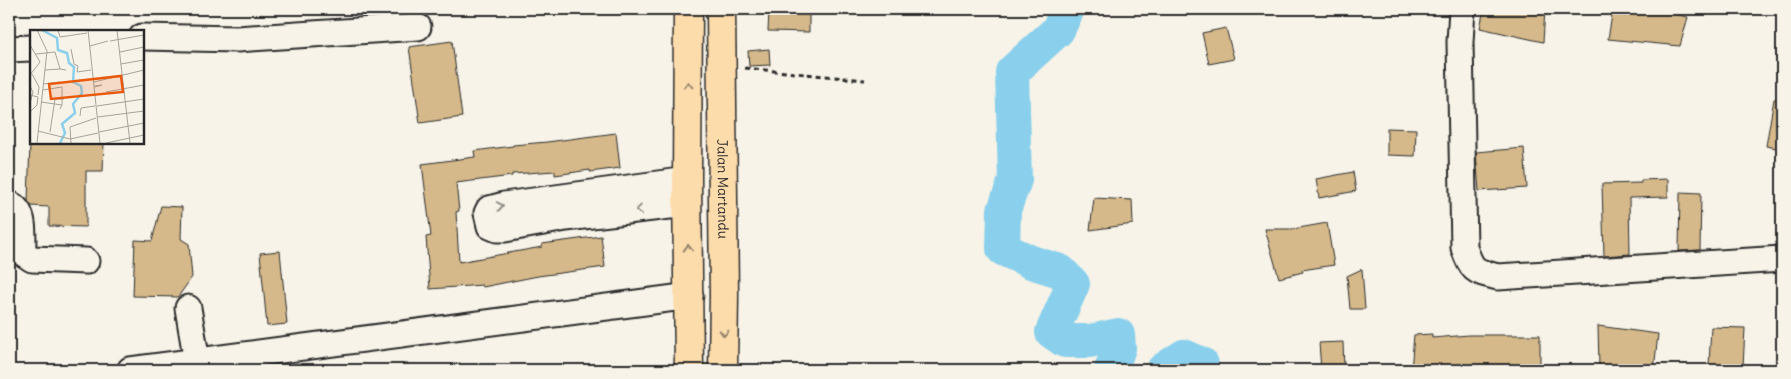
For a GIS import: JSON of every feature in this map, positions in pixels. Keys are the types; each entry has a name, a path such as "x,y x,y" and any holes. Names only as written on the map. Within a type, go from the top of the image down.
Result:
{"highway":[{"path":"688,9 687,192 690,296 689,370"},
{"name":"Jalan Martandu","path":"721,9 723,370"}],"street":[{"path":"1462,9 1460,42 1464,248 1470,264 1477,271 1498,277 1782,259"},
{"path":"144,36 237,39 418,27"},
{"path":"9,49 30,48"},
{"path":"687,192 505,229 497,229 490,226 487,213 489,209 504,205 687,192"},
{"path":"9,204 18,210 21,215 23,253 32,259 86,261"},
{"path":"130,370 690,296"},
{"path":"188,308 198,362"}],"path":[{"path":"722,66 865,80"}],"building":[{"path":"1484,9 1545,9 1543,42 1480,28"},
{"path":"1613,9 1652,9 1688,17 1680,46 1608,39"},
{"path":"769,11 809,13 809,32 768,31"},
{"path":"1226,28 1234,59 1209,64 1202,33"},
{"path":"452,41 462,117 420,123 409,47"},
{"path":"769,49 770,65 749,66 748,51"},
{"path":"1774,99 1782,99 1782,149 1766,146"},
{"path":"1387,128 1416,129 1415,156 1387,155"},
{"path":"616,133 620,168 555,175 555,171 512,174 512,176 456,183 459,211 456,212 459,262 542,247 542,244 601,236 605,267 538,276 483,287 482,285 430,289 426,237 431,236 422,164 475,157 474,151"},
{"path":"30,142 30,144 104,144 103,171 86,171 86,227 49,226 49,207 31,206 28,201"},
{"path":"1524,148 1527,188 1479,191 1476,152"},
{"path":"1353,172 1356,191 1319,198 1316,179"},
{"path":"1668,179 1668,197 1629,198 1630,254 1604,256 1602,184 1641,183 1641,180"},
{"path":"1680,192 1701,193 1700,250 1679,251"},
{"path":"1094,198 1132,200 1133,224 1090,230"},
{"path":"161,206 182,207 181,239 189,244 192,277 178,297 133,296 135,240 152,241"},
{"path":"1327,223 1334,265 1302,270 1303,272 1279,278 1265,229 1293,229"},
{"path":"280,251 287,324 267,326 260,253"},
{"path":"1362,269 1365,309 1350,309 1347,276"},
{"path":"1598,326 1658,334 1654,370 1619,370 1599,367"},
{"path":"1711,327 1745,328 1743,367 1709,365"},
{"path":"1432,334 1432,338 1469,335 1540,335 1540,370 1411,370 1414,335"},
{"path":"1343,342 1344,370 1321,370 1319,343"}],"waterway":[{"path":"1068,9 1058,30 1012,72 1015,180 1004,210 1003,249 1031,262 1060,271 1073,284 1052,332 1065,341 1090,341 1118,335 1119,348 1111,370"},
{"path":"1163,370 1184,356 1202,364 1202,370"}]}
